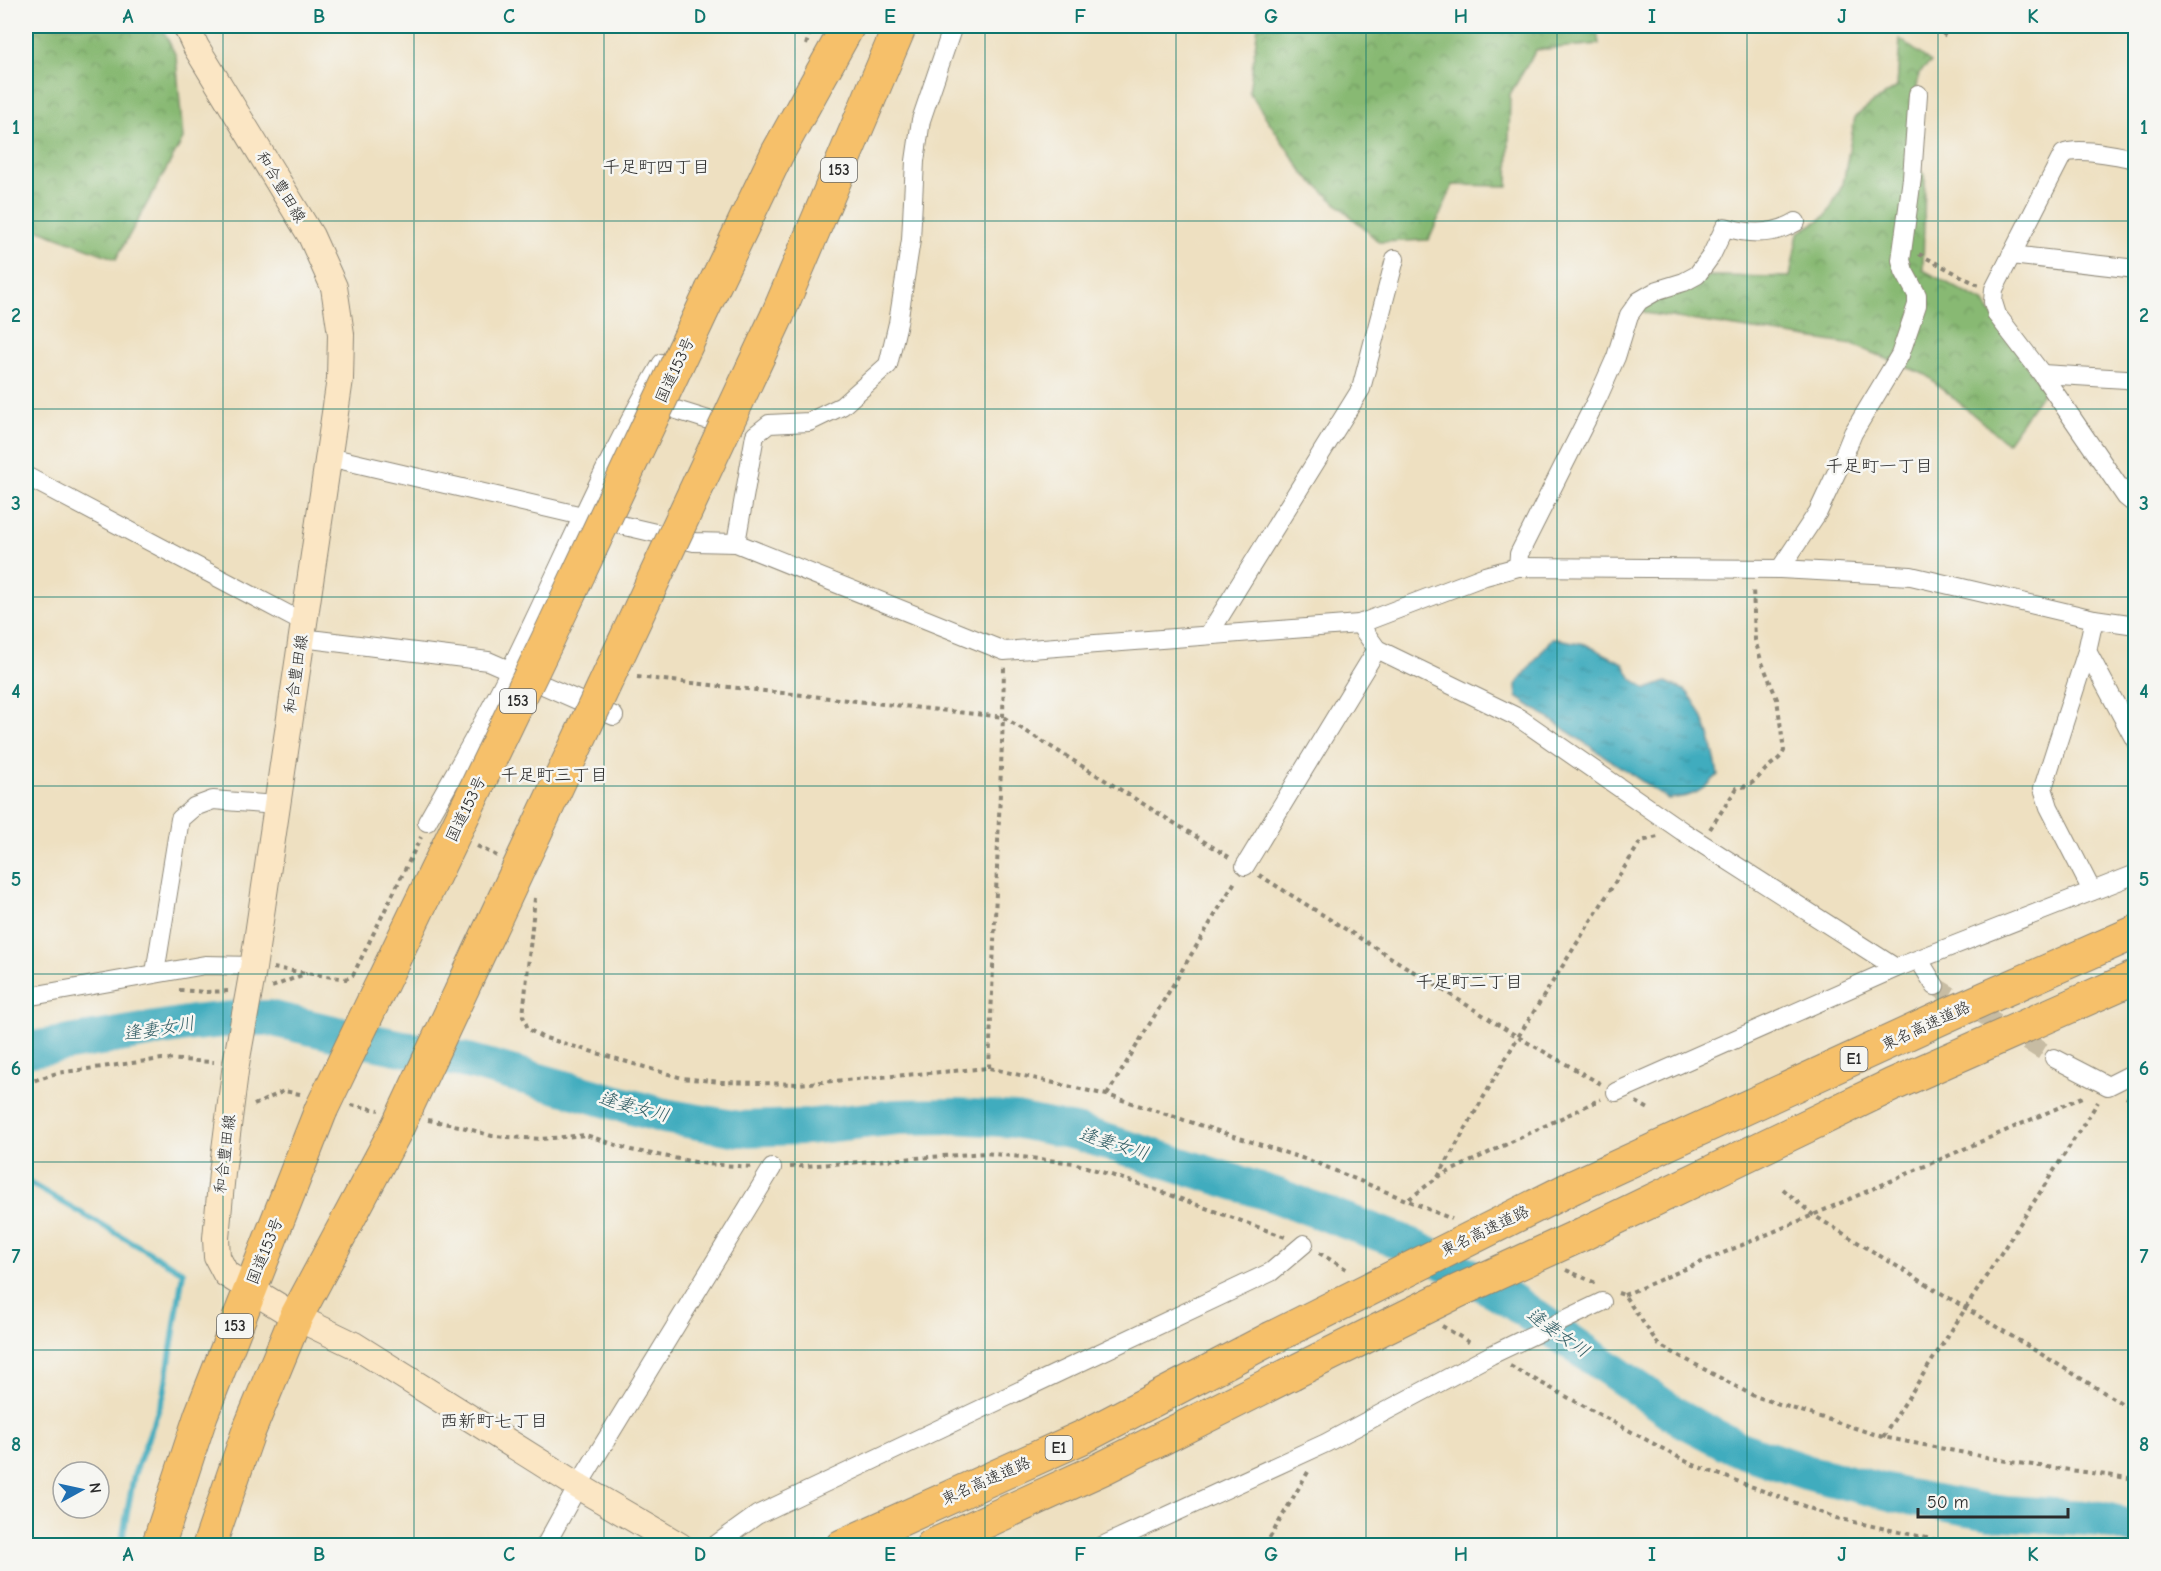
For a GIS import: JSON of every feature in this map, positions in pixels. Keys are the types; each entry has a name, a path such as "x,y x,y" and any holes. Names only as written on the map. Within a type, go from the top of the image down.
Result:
{"highway":[{"name":"国道153号","path":"158,1545 201,1415 324,1103 548,639 777,154 848,26"},
{"name":"153","path":"209,1545 248,1433 296,1317 403,1120 778,314 900,26"},
{"name":"東名高速道路","path":"842,1545 1084,1437 1270,1339 1573,1187 1952,1013 2136,932"},
{"name":"E1","path":"932,1545 1101,1469 1458,1292 1892,1085 2136,977"}],"main road":[{"name":"和合豊田線","path":"186,26 196,47 311,236 334,287 341,334 340,379 329,457 253,970 236,1064 222,1173 217,1257 226,1274 249,1289 296,1317 354,1345 578,1486 680,1545"}],"street":[{"path":"736,543 755,435 769,424 809,422 842,406 888,365 898,323 911,240 915,161 921,120 953,26"},
{"path":"1780,569 1818,512 1853,433 1900,355 1917,305 1917,295 1904,271 1901,260 1912,178 1918,94"},
{"path":"428,822 510,671 582,516 641,398 672,346 783,112"},
{"path":"2136,159 2082,152 2063,154 2011,255 1994,293 1993,302 1997,315 2042,374 2126,497 2136,505"},
{"path":"1518,567 1519,554 1616,357 1629,315 1639,301 1658,290 1684,282 1697,275 1711,256 1725,228 1763,233 1784,229 1796,222"},
{"path":"2011,255 2136,269"},
{"path":"1209,634 1361,389 1395,259"},
{"path":"2042,374 2126,379 2136,382"},
{"path":"641,398 755,435"},
{"path":"329,457 694,542 736,543 1004,651 1359,624 1485,576 1518,567 1780,569 1911,576 2094,619 2136,625"},
{"path":"26,476 303,631 488,662 614,716"},
{"path":"2092,891 2049,807 2043,788 2087,651 2094,619"},
{"path":"1359,624 1377,650 1519,718 1700,843 1896,968"},
{"path":"1245,866 1377,650"},
{"path":"2087,651 2136,742"},
{"path":"155,973 180,819 194,807 213,800 276,805"},
{"path":"1616,1092 1896,968 2136,874"},
{"path":"1919,960 1935,986"},
{"path":"26,997 205,965 253,970"},
{"path":"2054,1058 2108,1086 2136,1072"},
{"path":"544,1545 772,1168"},
{"path":"714,1545 757,1515 1271,1272 1304,1244"},
{"path":"1102,1545 1326,1443 1491,1355 1602,1302"}],"path":[{"path":"1943,36 1950,26"},
{"path":"1902,245 1994,293"},
{"path":"1700,843 1737,788 1747,787 1757,780 1768,767 1781,758 1784,751 1778,699 1755,640 1754,569"},
{"path":"989,1068 1004,651"},
{"path":"632,677 1003,717 1518,1037 1616,1092"},
{"path":"253,970 346,979 354,975 428,822"},
{"path":"1438,1177 1518,1037 1641,841 1682,831"},
{"path":"467,841 507,860"},
{"path":"1107,1095 1245,866"},
{"path":"536,886 523,1016 528,1029 542,1037 682,1078 721,1082 798,1084 989,1068 1107,1095 1314,1162 1409,1200 1438,1177 1616,1092"},
{"path":"26,1083 57,1073 162,1059 236,1064"},
{"path":"1602,1302 1624,1295 1813,1215 2108,1086"},
{"path":"1884,1437 1964,1308 2108,1086"},
{"path":"253,1114 254,1103 284,1091 324,1103 403,1120 459,1126 492,1136 541,1139 586,1135 631,1150 706,1164 772,1168 987,1153 1074,1163 1151,1188 1304,1244 1353,1274"},
{"path":"1783,1189 1813,1215 2136,1412"},
{"path":"1624,1295 1659,1346 1754,1396 1884,1437 2011,1462 2136,1479"},
{"path":"1432,1320 1491,1355 1691,1464 1836,1518 1963,1545"},
{"path":"1265,1545 1326,1443"}],"green space":[{"path":"26,26 161,26 176,56 183,139 116,259 26,225"},
{"path":"1258,26 1596,26 1599,44 1536,50 1510,94 1508,186 1453,185 1429,240 1379,242 1304,174 1249,92"},
{"path":"1900,39 1931,62 1919,73 1907,159 1925,175 1923,270 1985,303 2044,391 2007,443 1926,375 1853,345 1645,313 1641,308 1661,296 1710,276 1790,277 1798,233 1826,216 1843,184 1855,117 1897,87"}],"water":[{"path":"1552,638 1585,644 1623,663 1632,679 1647,689 1666,682 1687,692 1704,720 1718,775 1696,793 1668,799 1517,697 1516,685"}],"waterway":[{"name":"逢妻女川","path":"26,1050 193,1023 269,1018 472,1062 664,1116 739,1129 806,1127 897,1117 957,1116 1015,1120 1079,1133 1275,1195 1400,1241 1450,1265 1506,1297 1683,1420 1739,1449 1809,1473 1903,1496 1990,1512 2101,1519 2136,1528"},
{"path":"26,1181 183,1272 164,1395 134,1475 121,1546"}],"tunnel":[{"path":"1935,986 2054,1058"}],"district":[{"name":"千足町四丁目","path":"656,167"},
{"name":"千足町一丁目","path":"1879,466"},
{"name":"千足町三丁目","path":"554,775"},
{"name":"千足町二丁目","path":"1469,982"},
{"name":"西新町七丁目","path":"494,1421"}]}
